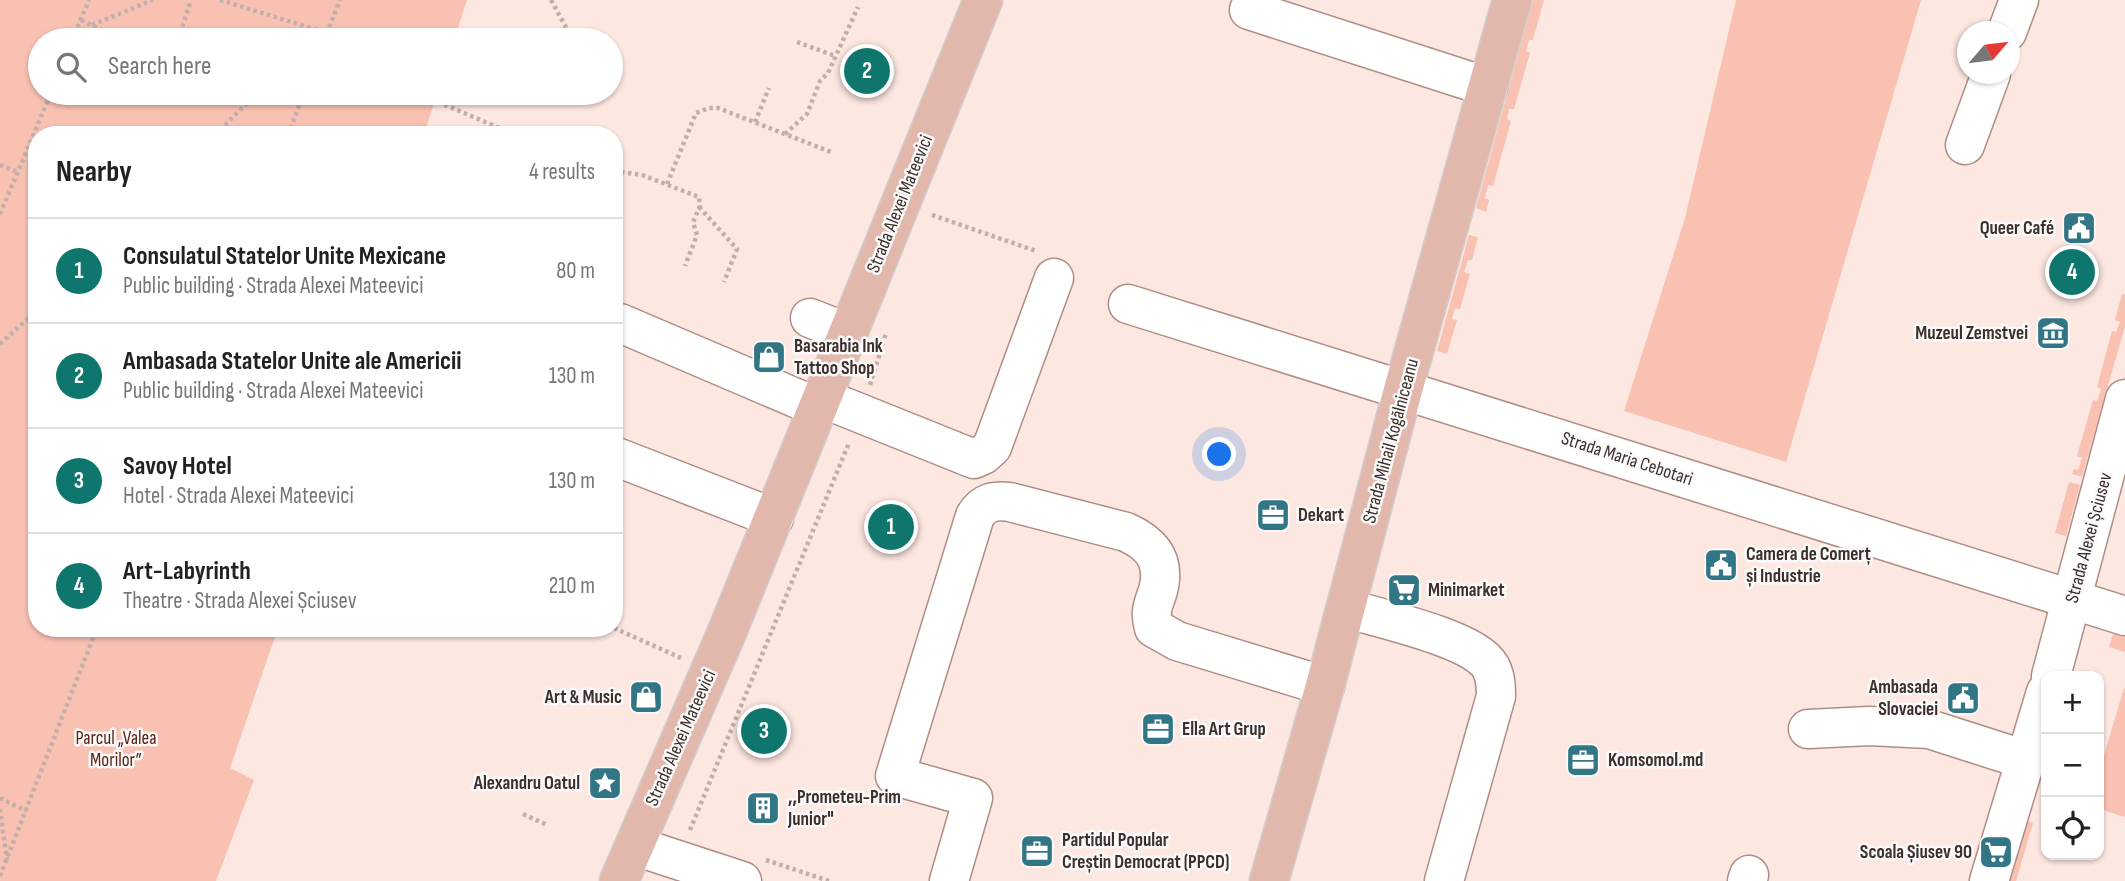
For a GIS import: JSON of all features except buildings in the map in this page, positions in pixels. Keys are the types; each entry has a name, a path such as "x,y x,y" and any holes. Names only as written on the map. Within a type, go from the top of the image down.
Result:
{"main road":[{"name":"Strada Alexei Mateevici","path":"619,881 774,517 982,0"},
{"name":"Strada Mihail Kogălniceanu","path":"1269,881 1325,686 1403,390 1512,0"}],"street":[{"path":"2011,21 2019,0"},
{"path":"1249,10 1488,87"},
{"path":"1965,145 1987,84"},
{"path":"623,324 820,403 860,414 974,459 992,447 1054,278"},
{"name":"Strada Maria Cebotari","path":"1128,304 2125,615"},
{"path":"810,318 848,333"},
{"name":"Strada Alexei Șciusev","path":"2052,671 2125,399"},
{"path":"623,459 774,517"},
{"path":"949,881 973,798 895,776 975,516 991,502 1010,502 1126,532 1142,540 1153,548 1160,579 1150,615 1154,628 1177,641 1325,686"},
{"path":"1346,608 1439,636 1477,653 1487,661 1493,671 1496,696 1444,881"},
{"path":"1989,881 2041,709"},
{"path":"1808,729 1869,726 1928,729 2026,760"},
{"path":"635,846 748,868"}],"path":[{"path":"77,28 89,0"},
{"path":"92,25 153,0"},
{"path":"182,28 191,0"},
{"path":"220,0 311,28"},
{"path":"329,28 340,0"},
{"path":"552,1 567,28"},
{"path":"785,134 807,114 820,80 828,73 858,7"},
{"path":"80,20 98,28"},
{"path":"797,42 835,56"},
{"path":"755,122 769,88"},
{"path":"37,126 46,105"},
{"path":"224,126 245,105"},
{"path":"291,126 299,105"},
{"path":"445,105 495,126"},
{"path":"667,184 696,113 701,110 718,108 831,152"},
{"path":"0,214 28,148"},
{"path":"0,165 18,172"},
{"path":"623,172 642,175 699,197 699,207 693,222 697,235 685,266"},
{"path":"699,207 737,249 724,282"},
{"path":"931,214 1035,251 1045,261 1054,278"},
{"path":"0,344 28,318"},
{"path":"688,833 860,414"},
{"path":"623,632 685,659"},
{"path":"0,876 94,637"},
{"path":"0,798 26,811"},
{"path":"0,809 7,861"},
{"path":"523,814 547,825"},
{"path":"748,868 829,881"}],"green space":[{"name":"Parcul „Valea Morilor”","path":"0,0 467,0 458,28 28,28 28,105 433,105 427,126 28,126 28,637 275,637 230,768 254,780 216,881 0,881"},
{"path":"1533,0 1544,0 1533,40 1529,40 1526,51 1530,53 1514,109 1509,109 1507,119 1511,121 1493,186 1488,185 1485,198 1489,200 1486,212 1476,208"},
{"path":"1736,0 1921,0 1786,462 1624,411 1685,218"},
{"path":"1469,235 1478,237 1472,260 1468,260 1464,272 1470,274 1460,309 1455,308 1452,319 1457,320 1447,354 1437,351"},
{"path":"2122,294 2125,295 2125,326 2082,477 2072,474 2074,469 2078,470 2082,458 2077,456 2093,400 2097,401 2101,389 2097,387 2112,331 2116,332 2120,322 2115,320"},
{"path":"2069,482 2080,485 2066,536 2055,533"},
{"path":"2114,630 2125,634 2125,652 2109,647"},
{"path":"2124,688 2125,817 2104,811 2104,755"},
{"path":"2022,819 2033,823 2016,881 2005,881"}],"place":[{"name":"Ambasada Statelor Unite ale Americii","path":"867,71"},
{"name":"Queer Café","path":"2079,228"},
{"name":"Art-Labyrinth","path":"2072,272"},
{"name":"Muzeul Zemstvei","path":"2053,333"},
{"name":"Basarabia Ink Tattoo Shop","path":"769,357"},
{"name":"Dekart","path":"1273,515"},
{"name":"Consulatul Statelor Unite Mexicane","path":"891,527"},
{"name":"Camera de Comerț și Industrie","path":"1721,565"},
{"name":"Minimarket","path":"1404,590"},
{"name":"Art & Music","path":"646,697"},
{"name":"Ambasada Slovaciei","path":"1963,698"},
{"name":"Ella Art Grup","path":"1158,729"},
{"name":"Savoy Hotel","path":"764,731"},
{"name":"Komsomol.md","path":"1583,760"},
{"name":"Alexandru Oatul","path":"605,783"},
{"name":",,Prometeu-Prim Junior\"","path":"763,808"},
{"name":"Partidul Popular Creștin Democrat (PPCD)","path":"1037,851"},
{"name":"Scoala Șiusev 90","path":"1996,852"}]}
